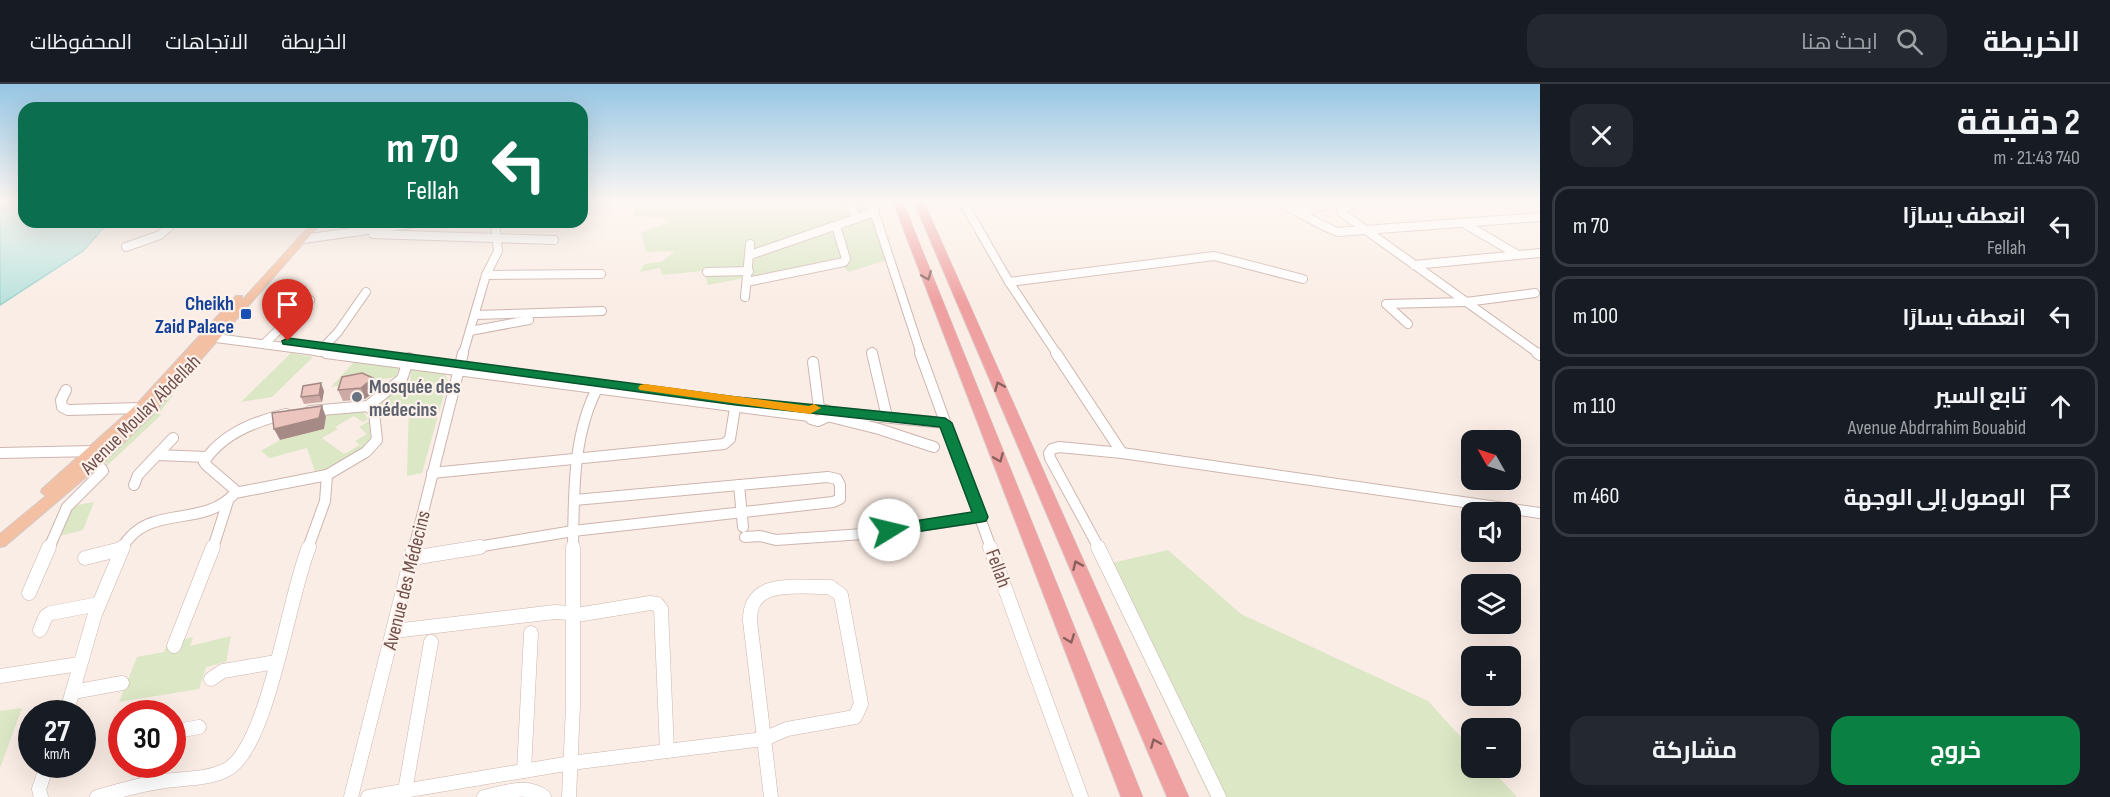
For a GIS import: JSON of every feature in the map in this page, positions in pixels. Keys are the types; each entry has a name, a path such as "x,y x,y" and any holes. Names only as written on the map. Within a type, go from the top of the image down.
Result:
{"highway":[{"path":"911,235 1132,797"},
{"path":"933,235 1178,797"}],"main road":[{"name":"Avenue Moulay Abdellah","path":"0,531 95,451 140,408 297,235"},
{"name":"Avenue Moulay Abdellah","path":"0,542 91,466 161,399 306,235"}],"street":[{"path":"126,247 159,235"},
{"path":"303,239 330,235"},
{"path":"412,235 554,240"},
{"path":"750,255 808,235"},
{"path":"747,282 844,262 846,259 839,235"},
{"name":"Fellah","path":"882,235 899,293 945,423 1081,797"},
{"path":"982,235 1009,282 1122,453"},
{"path":"1374,235 1540,355"},
{"path":"1484,235 1518,255"},
{"name":"Avenue des Médecins","path":"351,797 460,367 486,275 496,257 498,247 495,238"},
{"path":"745,297 750,244"},
{"path":"1414,265 1540,253"},
{"path":"1009,282 1214,256 1303,279"},
{"path":"707,272 749,271"},
{"path":"486,275 601,274"},
{"path":"322,349 338,332 366,291"},
{"path":"1408,324 1386,304 1466,302 1535,293"},
{"path":"267,341 310,300"},
{"path":"475,315 602,311"},
{"path":"470,331 514,321 575,317"},
{"path":"218,335 736,405 945,423"},
{"path":"872,352 887,417"},
{"path":"174,646 207,567 234,489 206,465 204,462 206,457 228,439 270,417 368,406 402,379 408,361"},
{"path":"813,362 819,413"},
{"path":"568,797 571,763 574,614 573,531 577,460 588,405 598,386"},
{"path":"66,390 61,405 68,410 140,408"},
{"path":"432,473 724,444 730,439 736,405"},
{"path":"70,700 79,664 99,604 121,549 130,535 147,523 209,511 232,497 327,475 366,452 375,444 377,426 373,410 368,406"},
{"path":"819,413 934,447"},
{"path":"134,484 138,475 173,438"},
{"path":"1219,797 1102,554 1049,453 1052,448 1122,453 1540,513"},
{"path":"0,453 95,451"},
{"path":"158,456 206,457"},
{"path":"29,593 67,507 103,471 101,468 91,466"},
{"path":"97,797 147,784 215,774 229,769 241,760 251,742 276,662 301,566 325,504 327,475"},
{"path":"412,558 573,531 833,502 840,499 840,490 837,478 832,477 575,500"},
{"path":"739,485 744,532 776,540 863,534 981,517"},
{"path":"85,558 121,549"},
{"path":"368,797 571,763 763,739 787,729 855,717 861,704 857,677 841,595 830,587 761,591 751,603 750,621 763,739 771,797"},
{"path":"394,631 555,612 583,614 650,603 659,606 667,751"},
{"path":"40,630 51,613 99,604"},
{"path":"524,771 531,633"},
{"path":"405,791 431,642"},
{"path":"211,679 224,671 276,662"},
{"path":"0,676 79,664"},
{"path":"73,692 122,683"},
{"path":"186,729 199,727"},
{"path":"41,797 39,789 43,778"},
{"path":"147,784 149,778"},
{"path":"484,797 530,789 539,792 544,797"}],"green space":[{"path":"642,235 880,235 886,260 849,272 837,260 708,285 703,271 662,275 660,268 640,272 644,264 661,262 676,251 646,252"},
{"path":"291,353 313,357 272,397 241,402"},
{"path":"355,361 399,367 396,377 331,387"},
{"path":"411,370 444,373 448,380 422,473 407,476 409,404 378,410 375,403 401,382 409,381 410,386"},
{"path":"170,395 173,395 158,415 162,414 62,508 94,502 83,530 56,537 60,509 107,463 102,461"},
{"path":"362,409 368,419 363,422 354,416 322,438 344,454 360,445 355,441 367,434 359,427 369,421 371,443 326,469 315,472 307,448 270,458 261,451 280,440 324,429 327,411"},
{"path":"1168,550 1241,614 1428,701 1461,737 1461,778 1499,778 1517,797 1210,797 1099,566"},
{"path":"231,636 226,662 206,667 199,689 120,700 137,657 164,652 167,644 193,637 190,646"},
{"path":"18,709 18,719 0,768 0,711"}],"water":[{"path":"0,235 97,235 83,251 0,305"}],"building":[{"path":"362,373 373,378 361,388 338,390 342,377"},
{"path":"321,383 319,395 301,397 303,386"},
{"path":"322,406 319,418 274,429 272,413"}],"slow traffic":[{"path":"645,388 810,410 814,408"}],"place":[{"name":"Cheikh Zaid Palace","path":"246,314"},
{"name":"Mosquée des médecins","path":"357,397"}],"route":[{"path":"288,341 736,401 945,423 981,517 889,530"}]}
